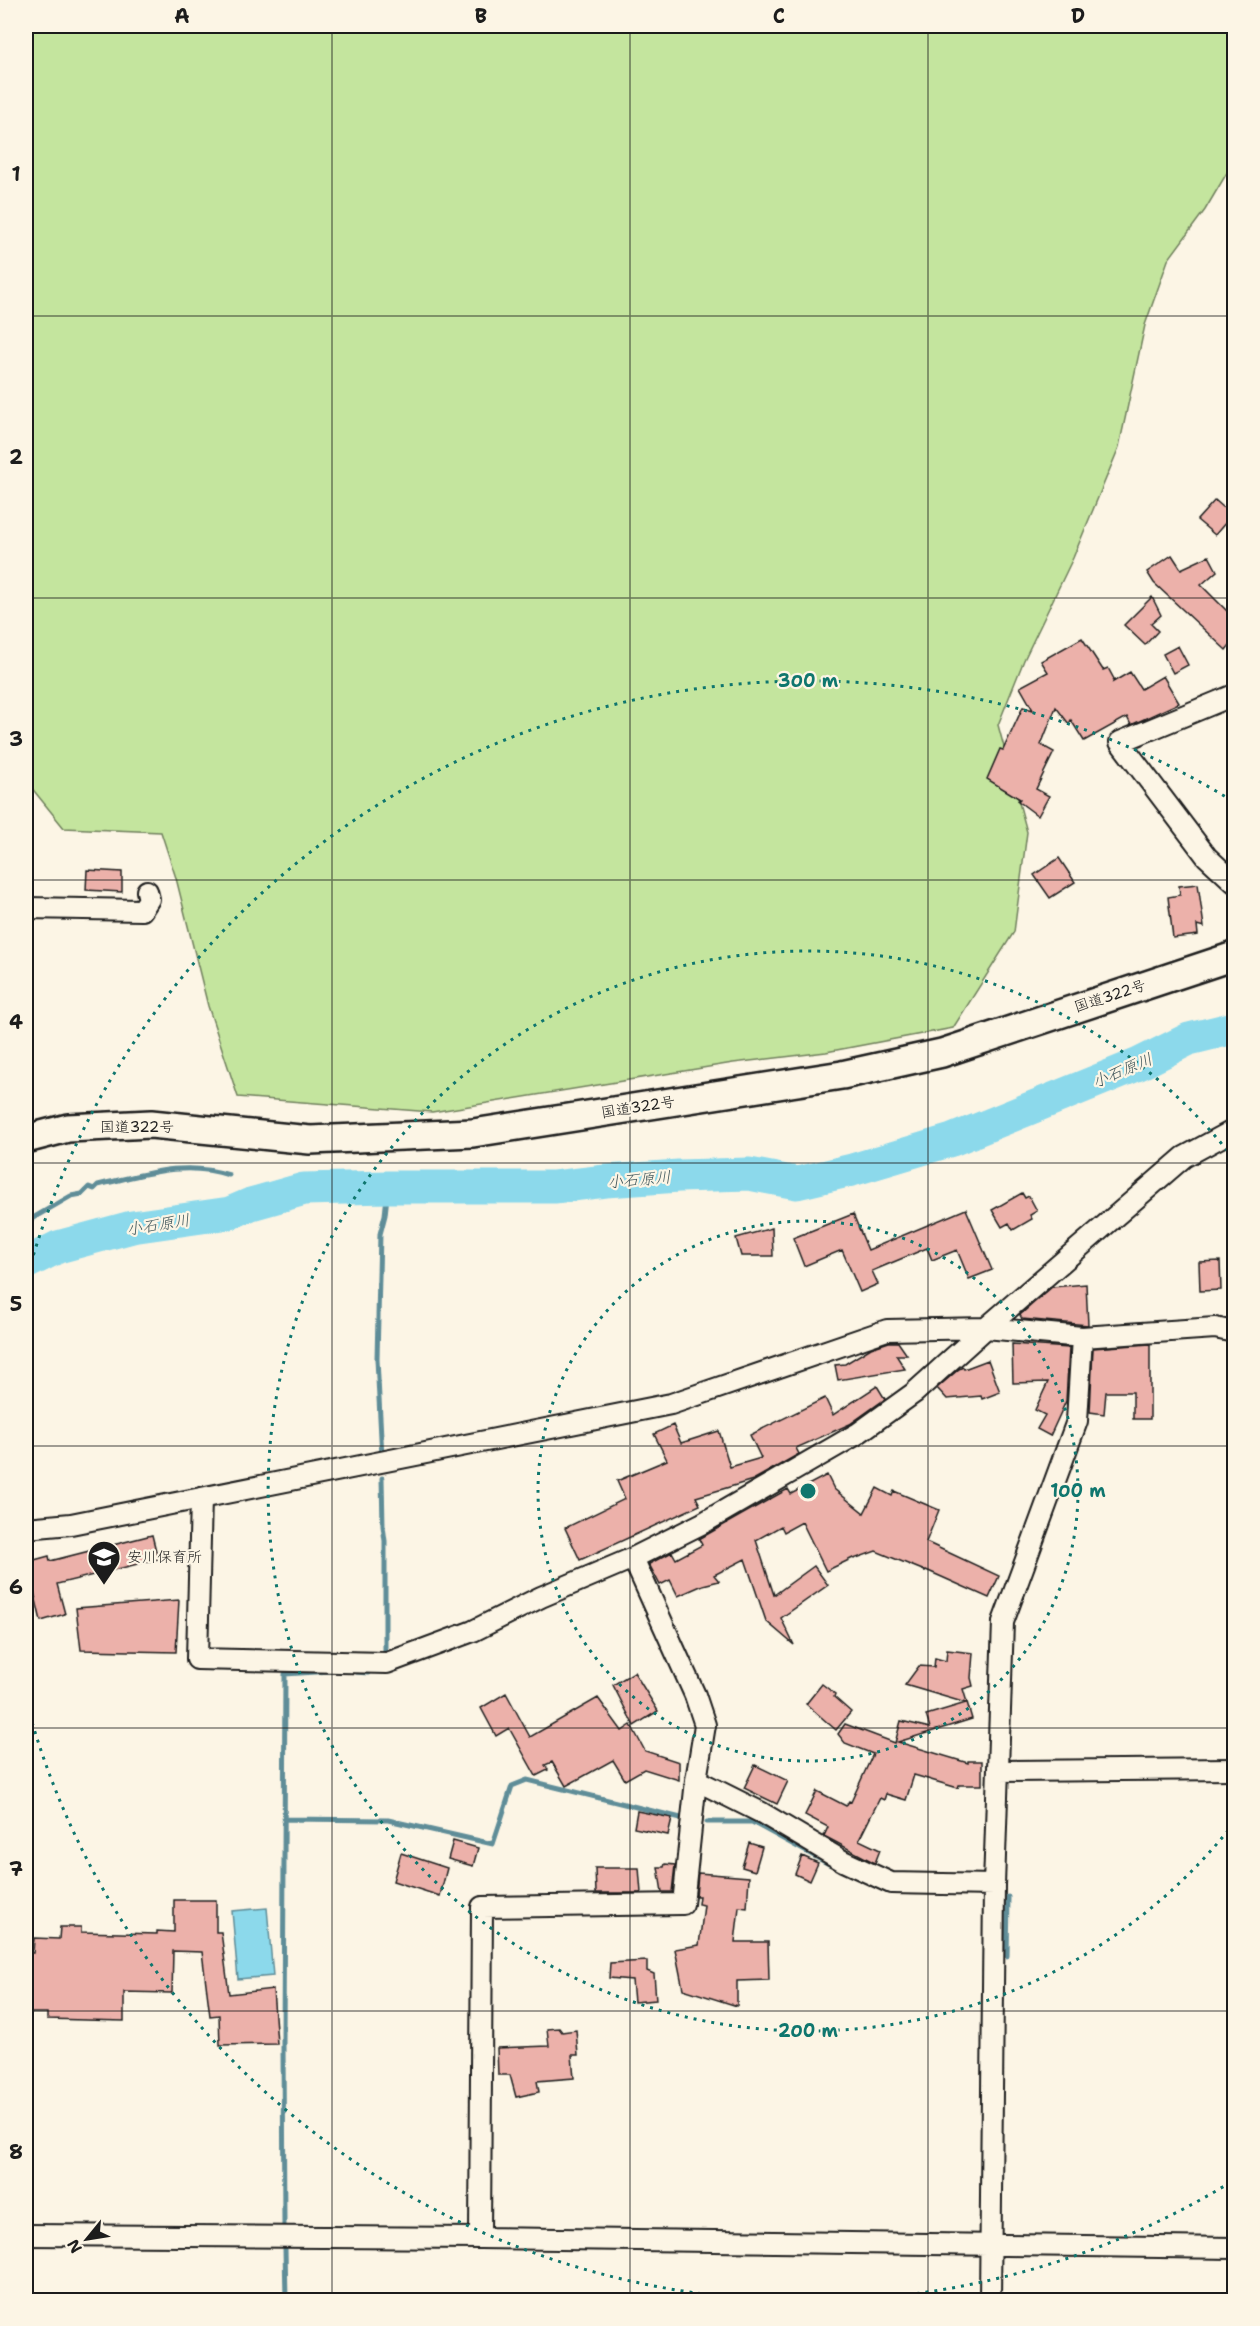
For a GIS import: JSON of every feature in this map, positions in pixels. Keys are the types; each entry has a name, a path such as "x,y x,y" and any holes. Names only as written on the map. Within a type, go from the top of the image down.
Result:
{"highway":[{"name":"国道322号","path":"26,1139 68,1128 151,1124 310,1140 473,1133 842,1075 942,1053 1234,956"}],"street":[{"path":"1234,694 1120,742 1207,857 1234,882"},
{"path":"26,908 142,910 149,899 147,891"},
{"path":"201,1498 197,1659 387,1663 472,1631 541,1597 633,1558 702,1523 857,1434 914,1393 1185,1157 1234,1130"},
{"path":"26,1528 71,1524 671,1404 887,1330 986,1328 1082,1337 1215,1328 1234,1332"},
{"path":"990,2301 994,1885 1002,1622 1077,1421 1082,1337"},
{"path":"480,2238 482,1907 683,1904 696,1780 705,1725 695,1695 633,1558"},
{"path":"999,1771 1234,1769"},
{"path":"696,1780 762,1813 843,1861 891,1883 994,1885"},
{"path":"26,2235 480,2238 1234,2248"}],"green space":[{"path":"26,26 1234,26 1234,161 1205,210 1168,260 1145,325 1119,447 1073,558 1024,660 998,725 1027,832 1014,932 953,1028 826,1052 733,1063 432,1112 238,1097 208,1006 176,878 161,832 64,828 26,781"}],"water":[{"path":"267,1908 273,1976 238,1979 232,1911"}],"building":[{"path":"1215,500 1232,515 1215,535 1197,520"},
{"path":"1172,555 1181,569 1209,556 1217,571 1201,585 1234,618 1234,640 1226,650 1154,583 1147,572"},
{"path":"1152,597 1161,615 1151,624 1158,631 1145,645 1124,625"},
{"path":"1082,638 1103,670 1108,668 1114,679 1113,682 1130,672 1141,689 1163,676 1179,703 1131,725 1127,717 1084,741 1071,720 1069,724 1056,707 1041,745 1054,752 1036,789 1049,796 1038,816 1018,801 1020,799 987,779 1023,707 1033,710 1020,687 1048,672 1041,661"},
{"path":"1178,646 1188,665 1173,673 1163,654"},
{"path":"1059,858 1075,882 1050,898 1034,875"},
{"path":"87,870 122,872 122,892 86,890"},
{"path":"1198,884 1204,927 1197,925 1198,935 1173,938 1168,897 1180,895 1179,886"},
{"path":"1022,1193 1025,1198 1029,1196 1037,1211 1030,1215 1032,1219 1013,1230 1009,1223 1002,1227 992,1210"},
{"path":"966,1209 992,1270 969,1279 957,1250 932,1260 927,1248 872,1271 878,1284 860,1292 842,1250 804,1266 793,1238 853,1214 868,1250"},
{"path":"772,1228 773,1256 741,1256 736,1238"},
{"path":"1220,1261 1221,1290 1200,1291 1199,1262"},
{"path":"1086,1284 1088,1325 1022,1319 1020,1315 1052,1287"},
{"path":"889,1342 898,1342 907,1355 896,1355 905,1369 838,1380 835,1365 845,1364 871,1348"},
{"path":"1012,1344 1069,1348 1066,1401 1050,1436 1037,1429 1045,1415 1035,1410 1048,1382 1013,1383"},
{"path":"1150,1344 1150,1419 1133,1419 1133,1392 1106,1392 1104,1414 1090,1412 1093,1348"},
{"path":"988,1360 1000,1392 982,1399 981,1396 947,1399 937,1388 959,1369"},
{"path":"877,1386 885,1399 850,1424 796,1448 799,1454 753,1480 696,1497 700,1505 580,1560 565,1528 625,1499 617,1481 667,1460 654,1434 673,1425 681,1443 719,1431 730,1467 761,1458 750,1435 825,1398 833,1415"},
{"path":"827,1475 834,1489 864,1513 877,1488 892,1496 894,1491 939,1510 926,1542 999,1576 989,1598 876,1551 853,1558 826,1571 802,1522 784,1532 781,1526 756,1540 774,1595 814,1566 828,1585 781,1618 794,1645 766,1621 745,1559 714,1575 719,1581 678,1596 670,1580 660,1585 649,1564 672,1552 676,1559 702,1545 699,1539 761,1504 788,1489 791,1494"},
{"path":"152,1535 158,1559 57,1584 65,1614 41,1621 27,1562 49,1556 50,1561"},
{"path":"179,1600 176,1652 81,1650 76,1608"},
{"path":"947,1650 973,1653 971,1678 973,1686 963,1689 972,1719 898,1742 968,1763 968,1761 982,1761 982,1785 959,1785 958,1788 914,1775 906,1800 886,1794 884,1800 880,1798 859,1840 880,1850 875,1863 824,1836 828,1827 805,1815 817,1791 846,1806 849,1801 851,1802 873,1754 845,1743 838,1734 845,1724 895,1743 901,1721 930,1728 926,1715 966,1703 905,1685 919,1666 934,1667 935,1658 946,1661"},
{"path":"634,1672 658,1711 634,1726 613,1685"},
{"path":"822,1684 835,1694 834,1697 851,1712 836,1730 806,1704"},
{"path":"506,1693 530,1737 598,1698 622,1731 631,1725 645,1751 679,1762 679,1780 644,1769 625,1780 613,1760 566,1786 552,1762 545,1765 548,1770 536,1776 509,1728 496,1736 481,1708"},
{"path":"755,1765 788,1781 777,1804 744,1788"},
{"path":"637,1811 672,1818 668,1835 634,1828"},
{"path":"453,1841 478,1848 473,1866 448,1859"},
{"path":"749,1843 762,1847 755,1871 742,1867"},
{"path":"401,1853 447,1868 440,1896 393,1881"},
{"path":"802,1856 818,1863 810,1881 795,1874"},
{"path":"665,1864 675,1865 672,1892 662,1892 658,1867 664,1867"},
{"path":"595,1868 639,1868 641,1893 596,1893"},
{"path":"698,1873 749,1877 747,1908 739,1907 735,1942 768,1942 769,1980 737,1981 737,2006 683,1989 675,1949 699,1945 704,1905 698,1904 699,1896 696,1896"},
{"path":"174,1900 216,1900 216,1932 221,1932 229,1994 273,1989 277,2044 220,2045 219,2015 210,2016 202,1952 173,1951 172,1993 124,1992 124,2021 47,2019 47,2013 30,2013 30,1979 26,1978 26,1953 33,1953 34,1938 59,1939 60,1927 81,1927 81,1932 157,1934 157,1931 174,1932"},
{"path":"647,1961 647,1971 654,1974 656,2000 634,2002 632,1980 609,1978 610,1963"},
{"path":"559,2028 562,2032 576,2030 578,2055 572,2055 574,2078 537,2081 539,2092 516,2097 510,2075 498,2075 497,2048 549,2046 547,2029"}],"waterway":[{"name":"小石原川","path":"26,1263 58,1247 132,1227 230,1213 251,1204 304,1189 554,1187 679,1176 749,1174 797,1183 852,1170 952,1140 1139,1064 1189,1039 1234,1028"},
{"path":"26,1222 71,1196 82,1194 89,1187 94,1189 98,1185 131,1177 179,1169 212,1171 229,1175"},
{"path":"382,1457 377,1359 380,1234 388,1187"},
{"path":"382,1478 385,1541 385,1651"},
{"path":"284,2226 285,1674 331,1671"},
{"path":"356,1672 368,1673"},
{"path":"285,1819 388,1820 493,1844 512,1786 527,1780 685,1819"},
{"path":"707,1822 752,1822 829,1864"},
{"path":"1007,1956 1008,1897"},
{"path":"285,2248 286,2300"}],"place":[{"name":"安川保育所","path":"104,1586"}]}
